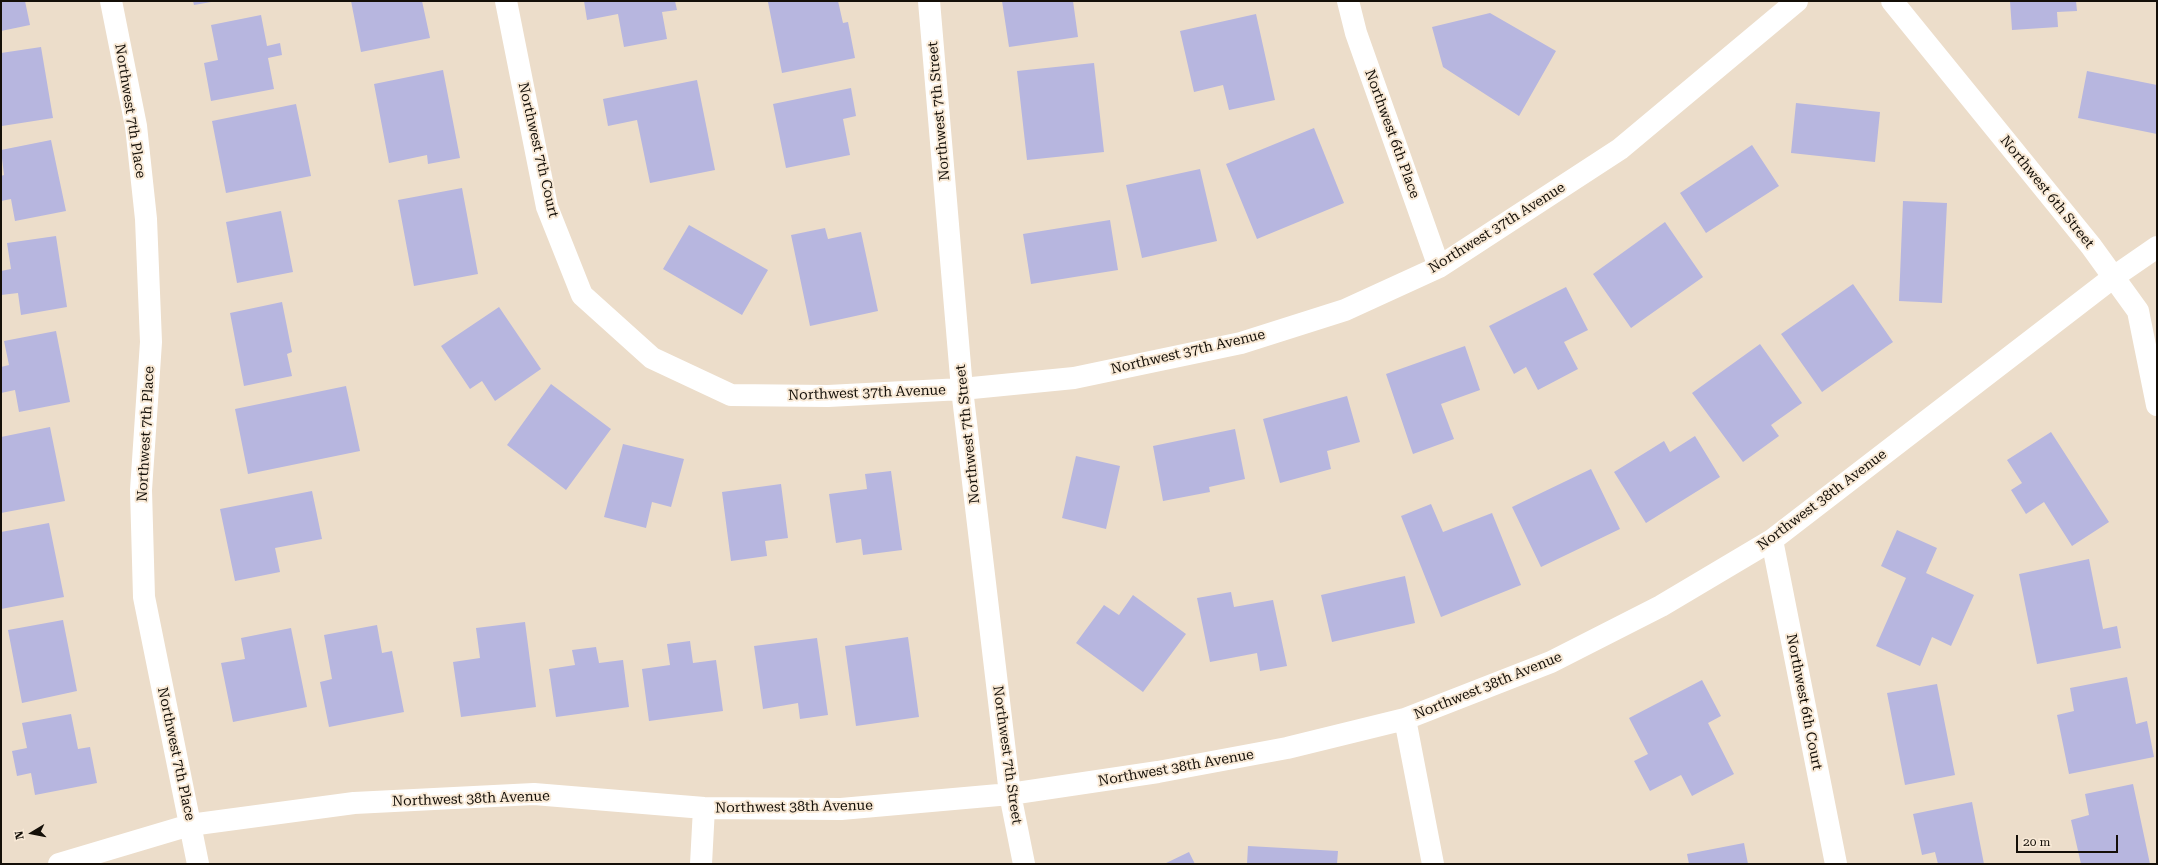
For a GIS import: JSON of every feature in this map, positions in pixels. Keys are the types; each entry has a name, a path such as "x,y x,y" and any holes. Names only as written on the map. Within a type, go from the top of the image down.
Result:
{"street":[{"name":"Northwest 7th Place","path":"111,1 136,126 146,219 151,342 141,490 144,597 198,864"},
{"name":"Northwest 7th Court","path":"506,1 547,207 582,295"},
{"name":"Northwest 7th Street","path":"929,1 962,389 1010,794 1024,864"},
{"name":"Northwest 6th Place","path":"1348,1 1356,33 1439,267"},
{"name":"Northwest 37th Avenue","path":"582,295 652,358 731,395 828,396 962,389 1074,378 1241,343 1345,310 1439,267 1620,149 1797,1"},
{"name":"Northwest 6th Street","path":"1892,1 2115,276 2138,311 2157,405"},
{"name":"Northwest 38th Avenue","path":"59,864 190,824 354,803 534,794 704,808 841,809 1010,794 1158,772 1287,748 1405,719 1551,662 1661,606 1772,540 2115,276 2157,247"},
{"name":"Northwest 6th Court","path":"1772,540 1836,864"},
{"path":"1405,719 1433,864"},
{"path":"701,864 704,808"}],"building":[{"path":"1,1 25,1 30,25 1,31"},
{"path":"193,1 211,1 211,2 194,5"},
{"path":"351,1 422,1 430,38 361,52"},
{"path":"584,1 675,1 677,10 662,12 667,39 624,47 618,14 587,20"},
{"path":"838,1 843,23 848,22 855,58 782,73 768,2"},
{"path":"1002,1 1073,1 1078,37 1009,47"},
{"path":"2010,1 2076,1 2077,11 2057,12 2058,27 2012,30"},
{"path":"1490,13 1556,51 1519,116 1443,67 1432,27"},
{"path":"1256,14 1275,100 1229,110 1223,85 1194,92 1180,31"},
{"path":"261,15 267,46 280,43 282,55 268,58 274,89 211,101 204,63 218,60 211,25"},
{"path":"41,47 53,118 2,126 1,53"},
{"path":"1094,63 1104,152 1027,160 1017,71"},
{"path":"443,70 460,158 428,164 427,155 389,163 374,84"},
{"path":"2087,71 2157,85 2157,134 2078,118"},
{"path":"697,80 715,170 650,183 637,120 608,126 603,99"},
{"path":"851,88 856,116 843,119 850,155 786,168 773,104"},
{"path":"1796,103 1880,112 1875,162 1791,153"},
{"path":"296,104 311,176 226,193 212,121"},
{"path":"1314,128 1344,203 1257,239 1226,164"},
{"path":"51,140 66,211 15,221 11,199 1,201 1,176 4,175 1,150"},
{"path":"1752,145 1779,186 1706,233 1680,193"},
{"path":"1200,169 1217,241 1142,258 1126,185"},
{"path":"462,188 478,274 414,286 398,200"},
{"path":"1903,201 1947,203 1942,303 1899,301"},
{"path":"281,211 293,272 237,283 226,222"},
{"path":"1110,220 1118,270 1031,284 1023,234"},
{"path":"1665,222 1703,277 1631,328 1593,274"},
{"path":"689,225 768,270 742,315 663,269"},
{"path":"825,228 828,239 861,232 878,311 810,326 791,235"},
{"path":"56,236 67,307 21,315 18,293 1,295 1,271 11,269 7,243"},
{"path":"1853,284 1893,342 1822,392 1781,334"},
{"path":"1566,287 1588,330 1564,342 1578,369 1538,390 1526,367 1514,374 1489,326"},
{"path":"282,302 292,352 287,354 292,376 244,386 230,313"},
{"path":"499,307 541,369 495,401 482,381 470,389 441,346"},
{"path":"56,331 70,402 19,412 15,390 1,393 1,367 9,365 4,341"},
{"path":"1760,344 1802,403 1771,425 1779,436 1743,462 1692,393"},
{"path":"1465,346 1480,390 1441,404 1454,439 1413,454 1386,374"},
{"path":"551,384 611,429 566,490 507,445"},
{"path":"346,386 360,451 248,474 235,409"},
{"path":"1347,396 1360,442 1327,451 1331,469 1280,483 1263,419"},
{"path":"50,427 65,501 1,513 1,437"},
{"path":"1235,429 1245,479 1209,487 1210,492 1163,501 1153,446"},
{"path":"2051,432 2109,522 2072,546 2044,502 2026,514 2011,490 2022,483 2007,460"},
{"path":"1695,436 1720,477 1646,523 1614,472 1664,441 1670,452"},
{"path":"623,444 684,459 671,507 652,502 646,528 604,517"},
{"path":"1076,456 1120,466 1106,529 1062,518"},
{"path":"1591,469 1620,529 1541,567 1512,507"},
{"path":"891,471 902,550 863,555 861,539 836,543 829,494 867,489 865,474"},
{"path":"781,484 788,538 765,541 767,556 731,561 722,492"},
{"path":"312,491 322,539 275,548 280,572 235,581 220,509"},
{"path":"1431,504 1443,532 1492,513 1521,585 1441,617 1401,516"},
{"path":"49,523 64,597 1,609 1,532"},
{"path":"1897,530 1937,548 1926,573 1974,595 1951,646 1932,637 1920,666 1876,646 1906,578 1881,566"},
{"path":"2089,559 2103,629 2117,626 2121,648 2037,664 2019,574"},
{"path":"1405,576 1415,623 1332,642 1321,595"},
{"path":"1231,592 1234,607 1273,600 1287,666 1260,671 1257,653 1210,662 1197,598"},
{"path":"1133,595 1186,634 1143,692 1076,643 1104,605 1119,615"},
{"path":"63,620 77,691 22,703 8,630"},
{"path":"525,622 536,707 461,717 453,662 480,658 476,628"},
{"path":"377,625 382,653 392,651 404,712 329,727 320,682 332,679 324,635"},
{"path":"291,628 307,707 233,722 221,663 245,659 241,638"},
{"path":"908,637 919,717 856,726 845,646"},
{"path":"817,638 828,715 800,719 798,703 763,709 754,646"},
{"path":"690,641 693,663 716,660 723,711 649,721 642,669 670,665 667,644"},
{"path":"596,647 599,663 623,660 629,707 556,717 549,669 575,665 572,650"},
{"path":"2127,677 2136,724 2147,721 2154,757 2069,774 2057,715 2074,711 2070,688"},
{"path":"1702,680 1721,716 1708,723 1734,774 1692,796 1681,775 1650,791 1634,761 1648,754 1629,718"},
{"path":"1937,684 1955,775 1905,785 1887,693"},
{"path":"71,714 78,749 90,747 97,783 35,795 31,773 17,776 12,751 27,748 22,723"},
{"path":"2133,784 2150,864 2081,864 2071,820 2089,815 2085,794"},
{"path":"1972,802 1984,864 1938,864 1935,852 1922,855 1913,814"},
{"path":"1744,843 1748,864 1689,864 1687,854"},
{"path":"1248,846 1338,851 1337,864 1247,864"},
{"path":"1189,852 1195,864 1164,864"}]}
